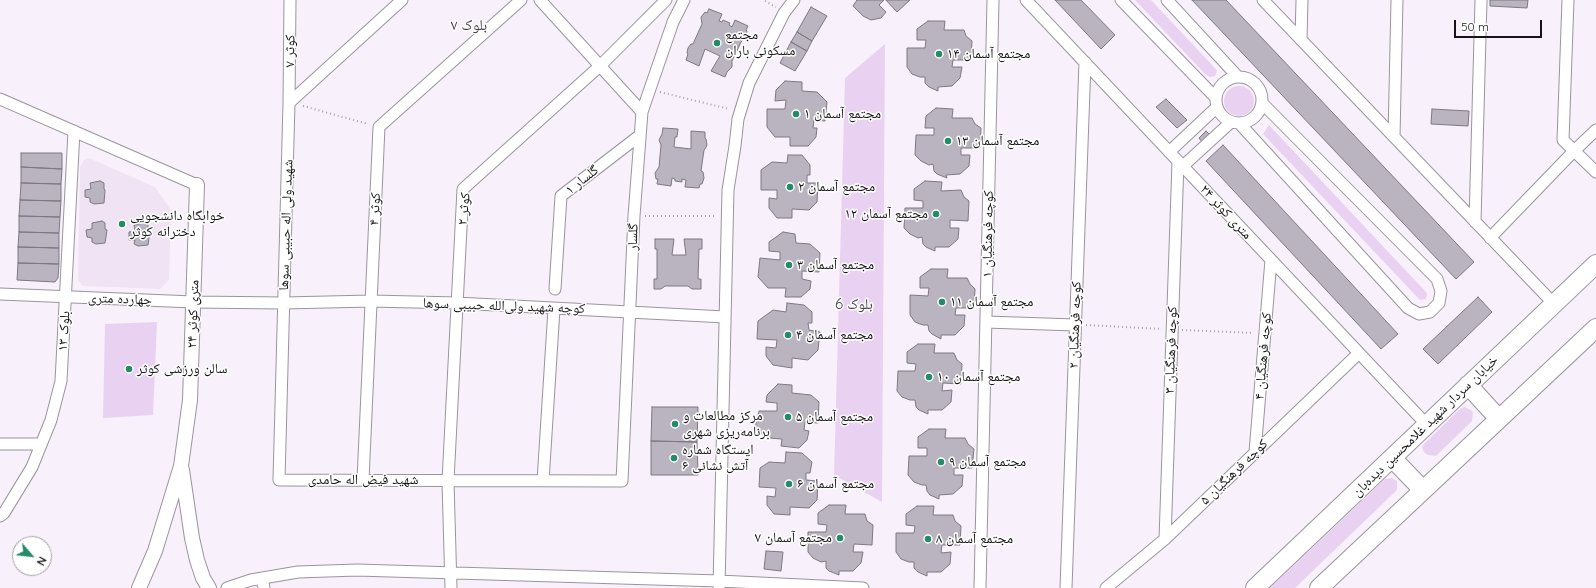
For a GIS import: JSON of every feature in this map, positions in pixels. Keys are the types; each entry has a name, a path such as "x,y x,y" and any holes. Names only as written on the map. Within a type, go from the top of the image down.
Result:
{"main road":[{"name":"خیابان سردار شهید غلامحسین دیده‌بان","path":"1255,588 1596,264"},
{"path":"1319,588 1596,328"},
{"path":"1468,385 1499,419"},
{"path":"1392,458 1423,490"}],"street":[{"name":"کوثر ۷","path":"289,103 290,0"},
{"path":"289,103 402,0"},
{"path":"379,127 520,0"},
{"path":"540,0 601,65 642,112"},
{"name":"کوثر ۲","path":"451,588 448,481 463,189 601,65 666,0"},
{"name":"گلسار","path":"622,481 634,216 642,112 673,22 684,0"},
{"path":"719,584 728,190 740,112 749,83 784,12 794,0"},
{"name":"کوچه فرهنگیان ۱","path":"980,588 993,0"},
{"name":"۲۴ متری کوثر","path":"1026,0 1426,425"},
{"path":"1121,0 1216,103 1222,116 1236,123 1408,308 1419,314 1430,312 1439,303 1441,291 1437,279 1262,103"},
{"path":"1166,0 1238,77"},
{"path":"1263,0 1554,304"},
{"path":"1301,40 1302,0"},
{"path":"1394,137 1397,0"},
{"path":"1475,222 1481,0"},
{"path":"1568,0 1563,140 1596,172"},
{"name":"کوچه فرهنگیان ۲","path":"1066,588 1084,62"},
{"path":"1169,152 1216,103 1218,92 1226,81 1238,77 1251,80 1256,84 1260,90 1262,103 1257,115 1252,120 1236,123 1181,164"},
{"path":"0,99 197,185"},
{"name":"شهید ولی اله حبیبی سوها","path":"193,302 284,303 289,103"},
{"name":"کوثر ۴","path":"363,480 379,127"},
{"path":"1490,238 1596,130"},
{"name":"بلوک ۱۳","path":"0,516 4,513 32,467 51,420 61,381 74,131"},
{"name":"گلسار ۱","path":"555,289 561,196 639,136"},
{"name":"کوچه فرهنگیان ۳","path":"1165,539 1181,164"},
{"name":"۲۴ متری کوثر","path":"139,588 154,552 181,466 190,400 197,185"},
{"name":"کوچه فرهنگیان ۴","path":"1255,452 1271,260"},
{"name":"چهارده متری","path":"0,294 193,302"},
{"name":"کوچه شهید ولی‌الله حبیبی سوها","path":"284,303 371,301 457,303 725,317"},
{"name":"شهید فیض اله حامدی","path":"284,303 279,480 622,481"},
{"path":"543,481 554,309"},
{"path":"986,322 1075,324"},
{"name":"کوچه فرهنگیان ۵","path":"1106,588 1165,539 1359,353"},
{"path":"0,444 41,444"},
{"name":"۲۴ متری کوثر","path":"181,466 192,538 197,560 203,578 209,588"},
{"path":"227,588 250,580 263,583 298,572 356,570 863,588"}],"path":[{"path":"649,89 740,112"},
{"path":"289,103 379,127"},
{"path":"634,216 728,216"}],"shaded area":[{"path":"1135,0 1151,0 1214,67 1217,71 1215,76 1210,77 1205,74"},
{"path":"885,44 882,502 834,475 845,78"},
{"path":"1239,86 1250,90 1254,101 1250,112 1239,116 1228,112 1224,101 1228,90"},
{"path":"1269,125 1426,292 1426,299 1419,299 1263,134"},
{"name":"خوابگاه دانشجویی دخترانه کوثر","path":"89,158 155,187 171,210 169,280 160,289 83,286 78,280 80,167 84,160","holes":["100,181 105,190 105,196 100,204 94,204 90,198 85,197 85,190 91,189 90,183","101,221 105,223 105,229 107,230 105,243 96,244 92,242 92,238 87,237 87,230 92,229 92,223","144,223 148,225 149,238 145,246 138,246 134,244 134,225"]},
{"name":"سالن ورزشی کوثر","path":"157,322 153,415 103,418 105,324"},
{"path":"1464,407 1471,410 1473,413 1472,421 1436,456 1428,455 1424,452 1422,447 1424,444"},
{"path":"1392,478 1397,481 1397,490 1295,588 1270,588 1385,479"}],"building":[{"path":"857,0 884,0 879,5 886,12 881,18 871,20 863,16 853,6"},
{"path":"886,0 910,0 897,12"},
{"path":"1055,0 1081,0 1115,35 1101,49"},
{"path":"1192,0 1226,0 1474,262 1456,279"},
{"path":"1490,0 1528,0 1527,8 1490,6"},
{"path":"811,7 827,16 812,41 797,32"},
{"name":"مجتمع مسکونی باران","path":"709,9 722,14 719,21 722,22 723,20 730,23 729,25 732,27 735,20 748,26 746,30 746,37 741,42 732,61 732,67 727,72 725,77 711,71 720,56 705,49 699,66 686,60 688,48 691,44 693,44 702,24 701,17 705,12 707,13"},
{"name":"مجتمع آسمان ۱۴","path":"928,21 945,21 944,30 964,30 966,36 972,41 971,60 953,60 952,67 962,67 960,78 952,86 938,87 938,91 929,87 925,83 925,77 912,74 907,67 907,48 925,48 926,40 917,40 917,29"},
{"path":"797,32 812,41 807,51 791,42"},
{"path":"791,42 807,51 795,71 780,63"},
{"name":"مجتمع آسمان ۱","path":"785,81 802,82 802,91 817,92 827,102 825,121 814,120 813,128 817,128 816,137 808,146 790,146 790,137 775,137 767,127 767,109 785,109 786,100 775,101 776,90"},
{"path":"1166,99 1187,120 1177,128 1156,107"},
{"name":"مجتمع آسمان ۱۳","path":"936,108 953,109 952,118 972,118 975,124 981,128 980,148 961,148 961,155 970,155 969,166 960,174 946,175 947,178 937,174 934,171 933,164 929,165 921,161 915,155 916,135 934,135 934,128 925,128 926,116"},
{"path":"1432,109 1469,111 1468,126 1431,124"},
{"path":"663,128 678,129 674,147 691,149 691,131 705,132 707,145 704,150 701,171 703,172 704,178 699,188 685,187 686,180 682,179 682,182 675,181 675,179 672,178 671,186 657,184 658,179 656,179 655,173 659,167 661,145 659,140"},
{"path":"1206,131 1211,136 1203,143 1199,138"},
{"path":"1223,145 1398,334 1381,349 1206,161"},
{"path":"21,153 62,153 62,169 21,167"},
{"name":"مجتمع آسمان ۲","path":"788,155 802,155 810,165 810,175 807,175 807,183 818,183 817,202 809,210 792,209 792,218 777,218 769,208 769,198 777,199 777,190 761,190 761,170 772,162 787,163"},
{"path":"21,167 62,169 61,184 21,183"},
{"path":"100,181 104,183 104,203 94,204 90,202 90,198 85,197 85,190 91,189 90,183"},
{"name":"مجتمع آسمان ۱۲","path":"925,181 942,182 941,191 961,190 964,197 969,201 968,221 950,220 950,228 959,228 958,239 949,247 935,247 935,251 923,244 922,237 918,238 910,234 904,228 905,208 923,208 923,201 914,200 914,189"},
{"path":"21,183 61,184 61,201 20,200"},
{"path":"20,200 61,201 60,217 19,216"},
{"path":"19,216 60,217 59,233 19,232"},
{"path":"102,221 105,223 105,229 107,230 105,243 96,244 92,242 92,238 87,237 86,230 92,229 92,223"},
{"path":"144,223 148,225 148,245 138,246 134,244 135,240 129,240 129,232 135,231 134,225"},
{"path":"19,232 59,233 59,248 18,247"},
{"name":"مجتمع آسمان ۳","path":"783,232 795,234 796,243 810,244 820,253 819,272 802,271 802,279 811,281 810,289 801,297 785,297 786,288 768,288 758,277 760,258 780,260 780,252 769,251 769,242"},
{"path":"655,239 674,239 672,255 686,255 684,239 702,239 702,249 699,249 698,279 701,279 701,289 692,289 688,286 665,286 661,289 654,289 654,279 657,279 657,249 655,249"},
{"path":"18,247 59,248 59,264 18,263"},
{"path":"18,263 59,264 58,278 55,282 17,280"},
{"name":"مجتمع آسمان ۱۱","path":"931,269 948,269 947,278 967,278 975,289 974,308 956,308 955,315 965,315 964,326 955,335 941,335 941,339 929,331 928,325 915,322 910,315 910,295 928,296 929,288 920,288 920,277"},
{"path":"1478,297 1492,312 1438,364 1423,349"},
{"name":"مجتمع آسمان ۴","path":"787,303 804,305 812,312 812,323 808,323 809,330 820,332 818,350 808,360 792,358 792,368 773,365 766,356 766,347 776,348 777,340 757,339 758,321 773,310 786,312"},
{"name":"مجتمع آسمان ۱۰","path":"918,344 935,344 934,353 954,353 957,360 962,364 961,384 943,383 942,391 952,390 951,402 942,410 928,410 928,414 916,407 915,400 902,397 897,391 898,371 915,371 916,364 907,363 907,352"},
{"name":"مجتمع آسمان ۵","path":"778,384 792,385 792,393 811,395 819,402 818,423 805,422 804,430 809,431 807,440 799,448 781,446 782,439 767,438 755,428 759,411 777,411 777,403 766,402 767,395"},
{"name":"مرکز مطالعات و برنامه‌ریزی شهری","path":"652,407 698,407 697,442 651,441"},
{"name":"مجتمع آسمان ۹","path":"929,429 946,429 945,438 965,438 968,444 974,449 972,468 954,468 954,475 963,475 962,486 953,494 939,495 939,499 930,495 927,491 926,485 914,482 908,475 909,456 927,456 927,448 918,448 918,437"},
{"name":"ایستگاه شماره ۶ آتش نشانی","path":"651,441 697,442 698,475 651,475"},
{"name":"مجتمع آسمان ۶","path":"786,452 802,453 812,462 810,473 806,473 806,480 818,481 817,500 809,508 790,507 790,515 774,514 767,505 767,496 775,497 776,488 759,487 760,468 769,462 785,463"},
{"name":"مجتمع آسمان ۷","path":"829,505 846,505 845,514 865,514 867,521 873,525 872,545 854,544 853,552 863,552 861,563 853,571 839,571 839,575 829,571 826,568 826,561 821,562 813,558 808,552 808,532 826,532 827,525 818,524 818,513"},
{"name":"مجتمع آسمان ۸","path":"917,506 934,506 933,515 953,515 955,521 961,526 960,545 942,545 941,553 951,552 950,564 941,572 927,572 927,576 918,572 914,568 914,562 901,559 896,552 896,533 914,533 915,526 906,525 906,514"},
{"path":"766,551 783,552 781,571 764,569"}],"place":[{"name":"مجتمع مسکونی باران","path":"717,43"},
{"name":"مجتمع آسمان ۱۴","path":"939,54"},
{"name":"مجتمع آسمان ۱","path":"796,114"},
{"name":"مجتمع آسمان ۱۳","path":"948,141"},
{"name":"مجتمع آسمان ۲","path":"790,187"},
{"name":"مجتمع آسمان ۱۲","path":"936,214"},
{"name":"خوابگاه دانشجویی دخترانه کوثر","path":"122,224"},
{"name":"مجتمع آسمان ۳","path":"789,265"},
{"name":"مجتمع آسمان ۱۱","path":"942,302"},
{"name":"مجتمع آسمان ۴","path":"788,335"},
{"name":"سالن ورزشی کوثر","path":"129,369"},
{"name":"مجتمع آسمان ۱۰","path":"929,377"},
{"name":"مجتمع آسمان ۵","path":"788,417"},
{"name":"مرکز مطالعات و برنامه‌ریزی شهری","path":"675,424"},
{"name":"ایستگاه شماره ۶ آتش نشانی","path":"674,458"},
{"name":"مجتمع آسمان ۹","path":"941,462"},
{"name":"مجتمع آسمان ۶","path":"789,484"},
{"name":"مجتمع آسمان ۷","path":"840,538"},
{"name":"مجتمع آسمان ۸","path":"928,539"}],"district":[{"name":"بلوک ۷","path":"469,25"},
{"name":"بلوک 6","path":"854,304"}]}
